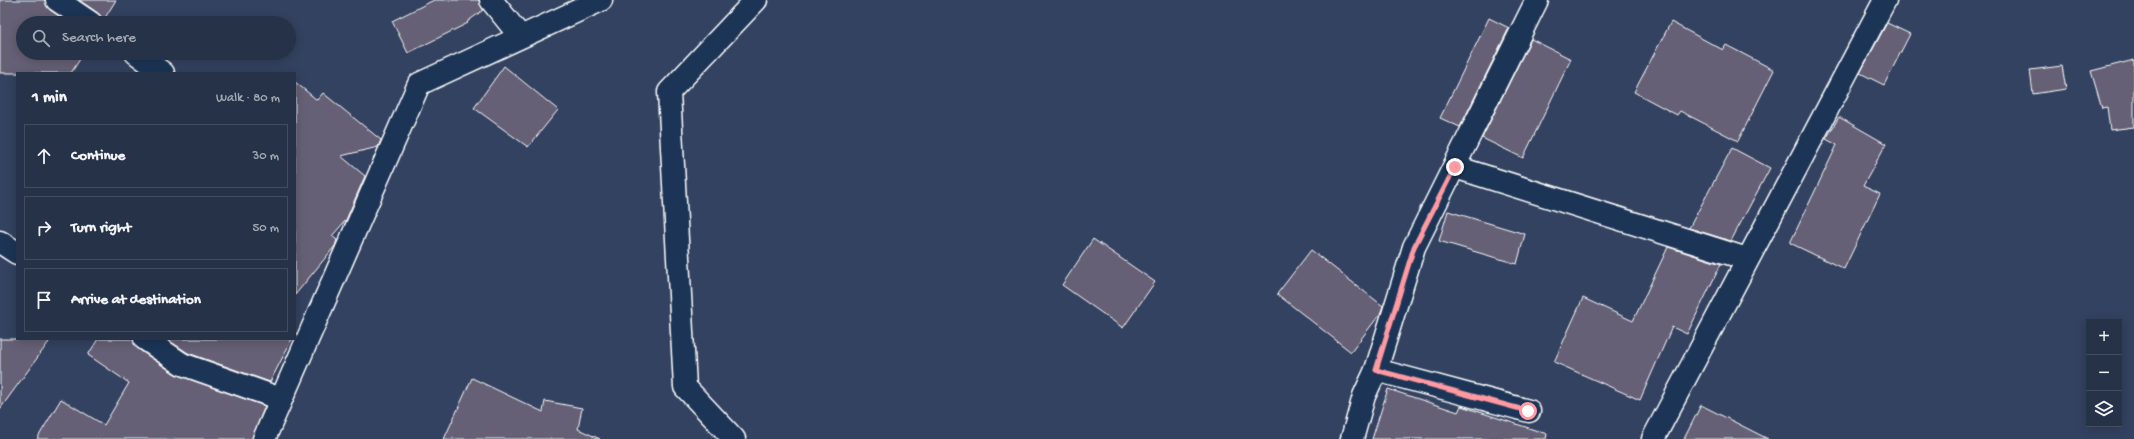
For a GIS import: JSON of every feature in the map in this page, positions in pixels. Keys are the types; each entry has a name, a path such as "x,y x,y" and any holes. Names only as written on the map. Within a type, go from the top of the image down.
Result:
{"street":[{"path":"57,0 81,16"},
{"path":"491,0 520,36"},
{"path":"264,439 419,84 520,36 601,0"},
{"path":"734,439 685,386 669,92 756,0"},
{"path":"1352,439 1364,396 1376,370 1414,247 1538,0"},
{"path":"1652,439 1886,0"},
{"path":"145,60 162,72"},
{"path":"1455,167 1747,259"},
{"path":"0,242 16,252"},
{"path":"146,340 182,364 281,399"},
{"path":"1376,370 1528,411"}],"building":[{"path":"0,0 45,0 50,10 59,16 16,16 16,60 79,60 72,72 0,73"},
{"path":"79,0 116,0 106,16 100,16 98,13"},
{"path":"434,0 479,0 483,10 467,22 468,23 408,53 392,21"},
{"path":"1489,18 1509,28 1460,127 1440,118"},
{"path":"1671,22 1723,50 1726,45 1774,70 1738,141 1680,111 1677,115 1634,92"},
{"path":"1887,23 1910,34 1884,85 1860,73"},
{"path":"1531,39 1571,59 1523,158 1482,138"},
{"path":"2134,60 2134,127 2110,130 2107,107 2102,108 2091,71"},
{"path":"504,66 558,110 528,147 474,108"},
{"path":"2062,66 2066,89 2033,94 2030,70"},
{"path":"296,83 317,100 323,93 381,140 378,147 341,156 365,176 346,220 332,236 337,240 335,246 296,294"},
{"path":"1839,117 1886,144 1863,186 1880,194 1844,269 1790,243 1837,145 1826,139"},
{"path":"1732,148 1770,168 1731,241 1689,228"},
{"path":"1448,211 1525,234 1517,264 1439,241"},
{"path":"1093,239 1155,282 1123,328 1062,285"},
{"path":"1668,247 1721,264 1687,334 1672,327 1640,400 1554,362 1583,298 1633,321"},
{"path":"1311,250 1383,306 1380,314 1351,352 1277,294"},
{"path":"0,339 50,340 0,409"},
{"path":"97,340 134,340 138,349 175,374 265,406 252,439 37,439 61,399 104,425 129,383 88,355"},
{"path":"168,340 291,340 270,382 188,353"},
{"path":"472,378 543,412 545,401 582,408 578,429 600,439 444,439"},
{"path":"1388,389 1458,412 1461,406 1547,434 1546,439 1372,439"},
{"path":"1701,405 1768,439 1684,439"}],"route":[{"path":"1455,167 1414,247 1376,370 1528,411"}]}
